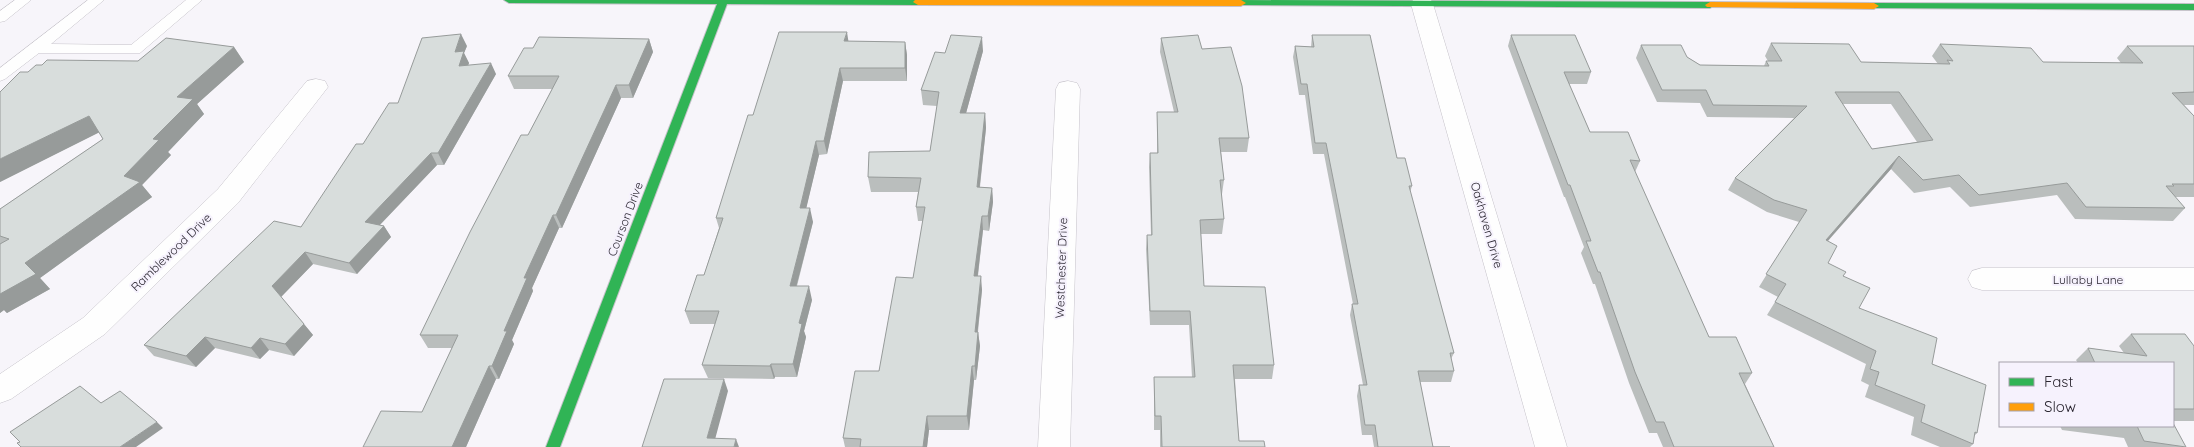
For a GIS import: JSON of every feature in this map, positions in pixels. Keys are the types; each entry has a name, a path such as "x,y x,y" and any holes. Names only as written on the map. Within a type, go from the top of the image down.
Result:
{"main road":[{"path":"509,0 2174,3 2194,7"},
{"name":"Courson Drive","path":"553,447 723,1"}],"street":[{"name":"Oakhaven Drive","path":"1433,2 1551,447"},
{"name":"Ramblewood Drive","path":"0,390 94,326 228,196 316,87"},
{"name":"Westchester Drive","path":"1054,447 1068,89"},
{"name":"Lullaby Lane","path":"1982,279 2194,279"}],"lane":[{"path":"0,18 24,0"},
{"path":"0,76 97,0"},
{"path":"37,48 135,50 195,0"}],"building":[{"path":"779,32 847,32 844,41 905,42 905,68 840,68 824,141 816,141 800,208 810,208 790,286 809,286 799,323 802,324 793,364 771,364 770,366 702,365 719,311 685,311 697,275 704,275 723,218 716,218 748,115 753,115"},
{"path":"461,34 455,52 464,51 459,66 491,63 438,153 431,153 365,222 384,226 349,263 305,252 272,286 304,324 285,344 260,338 251,348 205,337 186,356 144,345 274,221 301,227 356,144 363,144 389,103 398,103 422,38"},
{"path":"951,35 982,37 960,113 985,113 977,187 992,188 988,216 982,216 974,276 981,276 975,332 978,332 975,366 972,366 967,416 927,416 923,447 860,447 861,439 843,438 855,371 879,371 896,277 913,278 925,207 916,207 921,178 868,177 869,152 930,151 939,92 921,90 935,52 945,53"},
{"path":"1198,35 1202,49 1231,47 1242,86 1249,138 1219,138 1224,180 1220,180 1224,219 1200,220 1204,286 1265,287 1274,365 1233,365 1239,441 1264,441 1265,447 1162,447 1161,416 1155,416 1154,377 1195,377 1190,311 1150,311 1147,235 1152,235 1150,153 1158,153 1157,112 1178,112 1161,38"},
{"path":"1312,35 1370,35 1397,158 1405,158 1412,186 1409,186 1454,353 1450,353 1454,371 1418,371 1433,447 1378,447 1375,425 1365,425 1359,385 1367,385 1352,304 1358,304 1326,143 1315,143 1307,84 1301,84 1295,46 1314,47"},
{"path":"1511,35 1575,35 1591,72 1564,72 1590,132 1628,132 1640,161 1630,160 1709,337 1736,337 1752,373 1739,373 1774,447 1674,447 1664,422 1656,422 1635,372 1600,272 1598,272 1586,241 1591,241"},
{"path":"539,37 649,39 629,85 616,85 556,215 553,215 524,278 527,278 504,331 507,331 492,366 489,366 452,447 363,447 381,411 422,412 458,335 420,335 470,232 521,135 528,135 559,76 508,76 524,48 533,48"},
{"path":"166,38 234,47 177,97 193,99 153,139 159,140 124,176 140,182 25,263 36,274 0,294 0,244 9,239 0,236 0,209 103,139 89,116 0,159 0,92 20,72 28,72 36,65 42,65 47,60 138,61"},
{"path":"1771,43 1849,44 1861,62 1950,64 1947,60 1953,61 1940,44 2031,48 2043,62 2143,63 2127,46 2194,46 2194,92 2172,93 2194,116 2194,184 2172,184 2174,186 2166,186 2185,208 2086,207 2067,183 1979,195 1959,175 1923,180 1899,156 1826,240 1837,246 1828,263 1846,272 1843,276 1870,288 1859,308 1937,338 1932,364 1986,385 1977,433 1975,432 1973,444 1921,422 1925,405 1875,385 1879,372 1870,369 1876,351 1775,302 1786,284 1766,274 1807,210 1774,200 1735,178 1807,106 1713,105 1706,90 1662,90 1641,45 1681,45 1687,57 1700,65 1769,66 1766,61 1782,61","holes":["1835,92 1899,92 1933,140 1872,149"]},
{"path":"2131,334 2185,334 2194,346 2194,409 2174,409 2174,362 2095,362 2088,348 2147,356"},
{"path":"664,379 724,379 707,438 736,439 734,447 642,447"},
{"path":"80,386 101,403 120,391 157,422 120,447 21,447 17,443 20,442 10,432"},
{"path":"2174,425 2186,447 2144,441 2137,427 2174,427"}],"traffic: fast":[{"path":"509,0 918,2"},
{"path":"553,447 723,1"},
{"path":"1241,3 1710,5"},
{"path":"1874,6 2194,7"}],"traffic: slow":[{"path":"918,2 1241,3"},
{"path":"1710,5 1874,6"}]}
